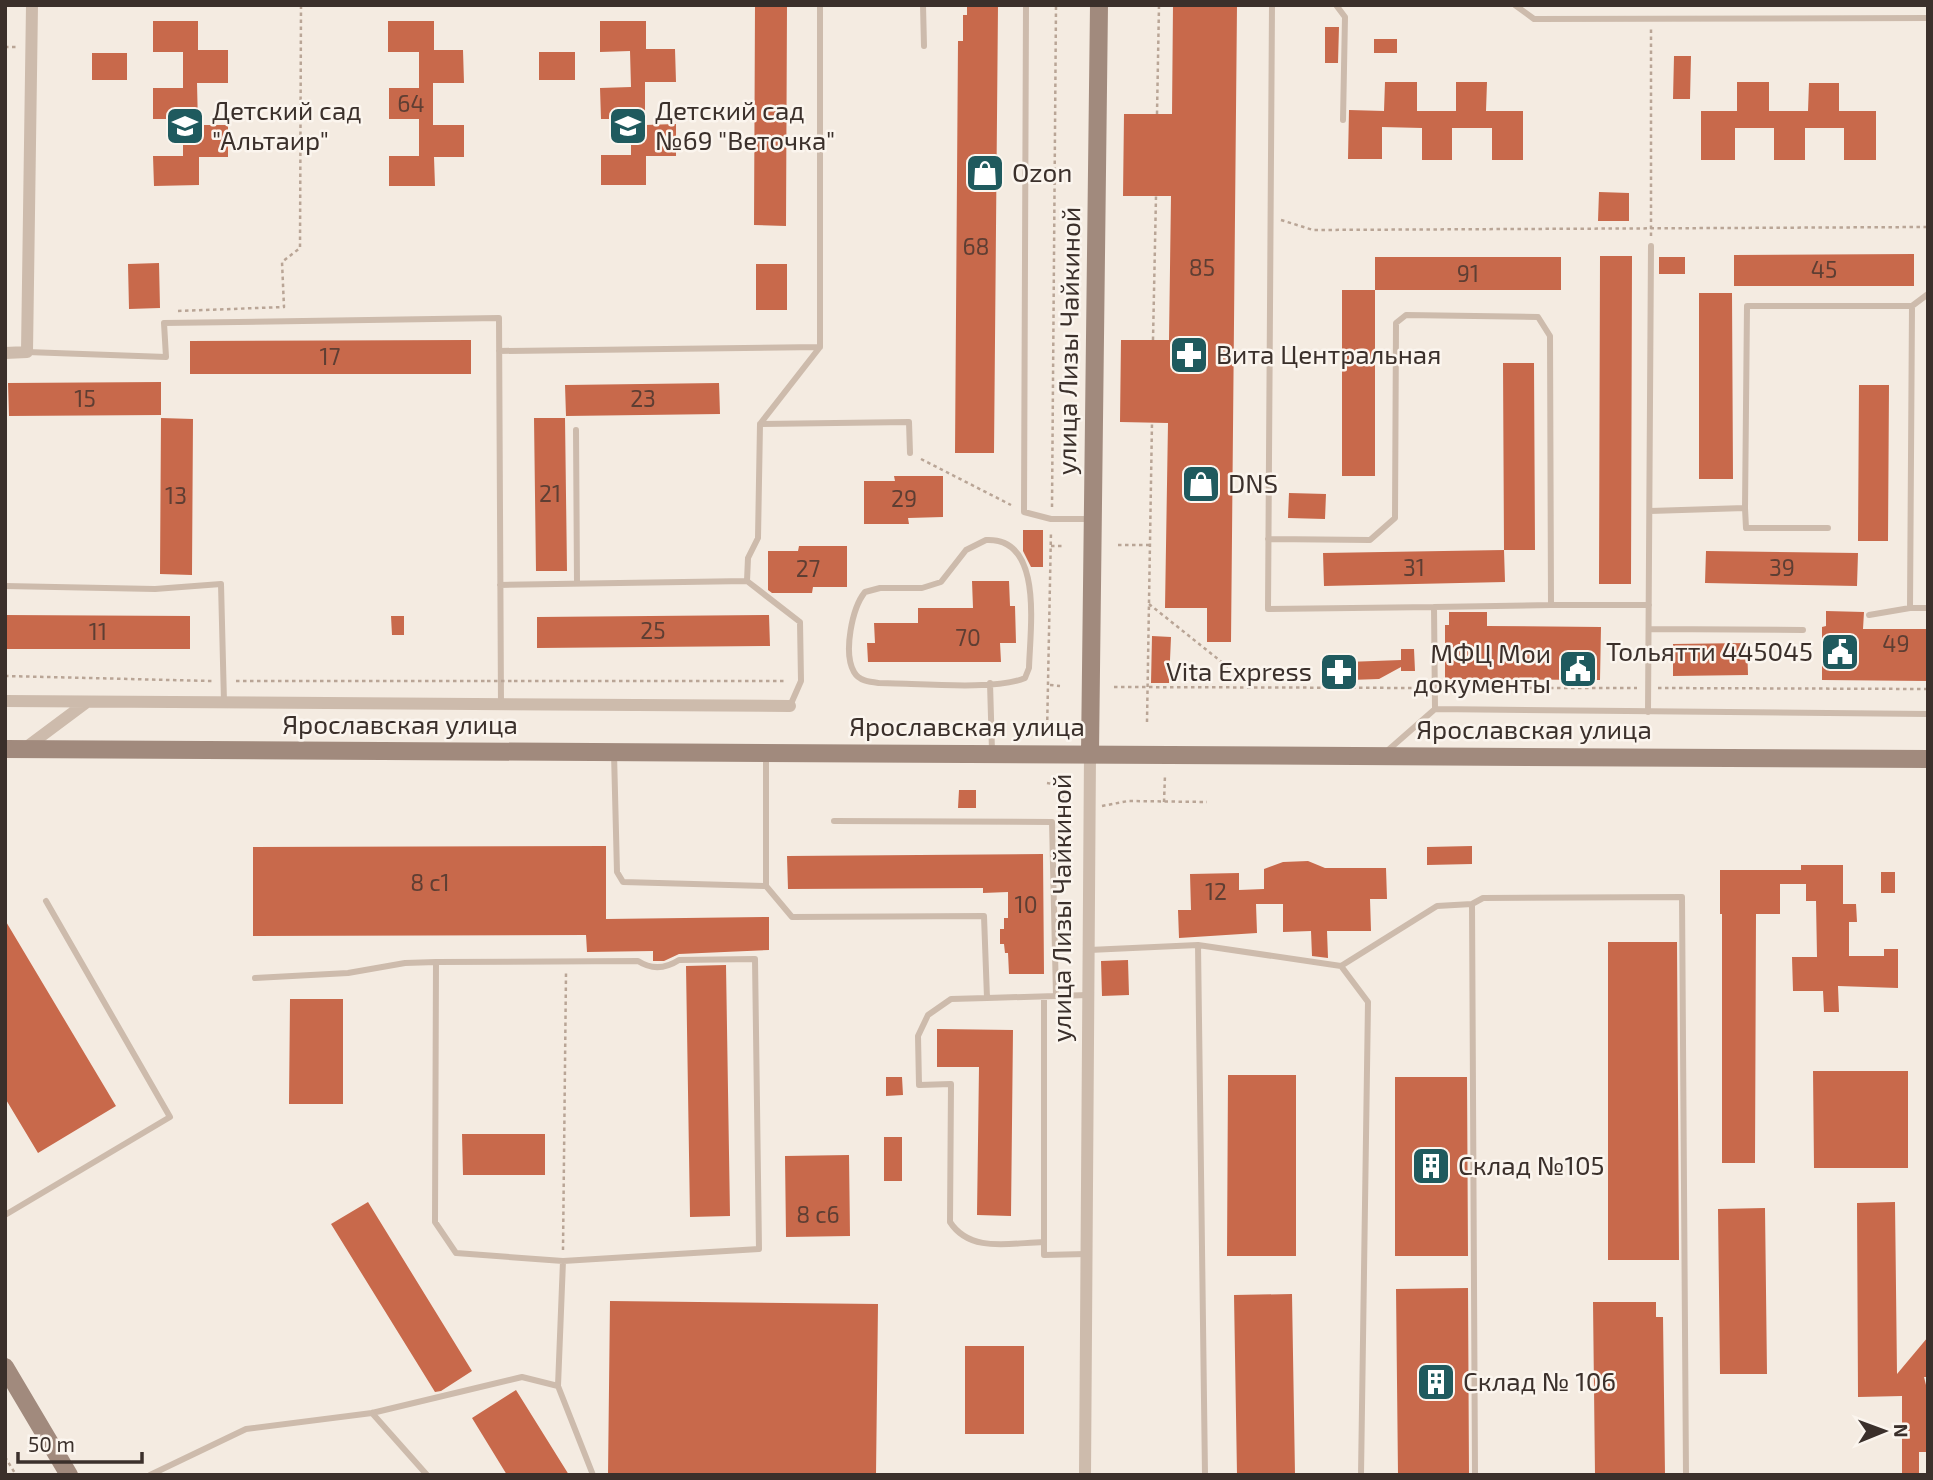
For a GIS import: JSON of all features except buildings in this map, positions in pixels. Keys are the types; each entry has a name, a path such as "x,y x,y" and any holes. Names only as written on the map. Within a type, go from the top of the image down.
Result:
{"main road":[{"name":"улица Лизы Чайкиной","path":"1090,753 1100,5"},
{"name":"Ярославская улица","path":"5,749 1928,759"},
{"path":"5,1367 69,1475"}],"street":[{"path":"5,353 26,352 32,5"},
{"path":"5,701 790,706"},
{"path":"24,749 87,702"},
{"name":"улица Лизы Чайкиной","path":"1085,1475 1090,753"}],"lane":[{"path":"747,581 748,558 758,538 760,424 820,347 820,5"},
{"path":"923,5 924,46"},
{"path":"1026,5 1024,512 1051,519 1093,519"},
{"path":"1272,5 1268,610 1649,605"},
{"path":"1336,5 1345,18 1343,120"},
{"path":"1515,5 1534,19 1928,19"},
{"path":"1648,712 1651,247"},
{"path":"1828,528 1746,528 1746,306 1912,306 1928,294"},
{"path":"1910,608 1912,306"},
{"path":"1268,539 1370,540 1395,517 1396,323 1406,315 1538,317 1550,336 1551,605"},
{"path":"26,352 166,357 164,323 499,318 501,705"},
{"path":"499,351 820,347"},
{"path":"760,424 909,422 909,453"},
{"path":"576,430 577,583"},
{"path":"1650,511 1745,508"},
{"path":"986,540 1000,540 1013,546 1024,563 1030,588 1030,668 1025,678 1015,682 990,683 864,681 855,674 851,662 852,615 857,602 865,592 880,587 922,588 941,582 966,550 986,540"},
{"path":"500,585 747,581 800,622 801,681 790,706"},
{"path":"5,586 155,589 221,584 224,703"},
{"path":"1434,607 1435,709"},
{"path":"1869,615 1910,608 1928,608"},
{"path":"1649,629 1803,630"},
{"path":"990,683 992,753"},
{"path":"1382,755 1435,709 1928,714"},
{"path":"614,752 617,872 623,882 766,886"},
{"path":"766,752 766,886 792,917 984,916 987,998"},
{"path":"834,821 1052,822 1056,996"},
{"path":"1088,950 1198,945 1341,966 1437,906 1472,904 1483,898 1682,897 1686,1475"},
{"path":"5,1215 170,1117 46,901"},
{"path":"1472,904 1475,1475"},
{"path":"1198,945 1205,1475"},
{"path":"255,978 348,973 405,962 566,959 638,961 647,967 668,967 679,960 755,958 759,1249 563,1261 456,1253 435,1222 436,962"},
{"path":"1341,966 1368,1002 1361,1475"},
{"path":"1044,1242 973,1243 958,1235 950,1222 951,1084 919,1084 918,1036 928,1015 951,999 1088,995"},
{"path":"1044,997 1044,1255 1086,1254"},
{"path":"563,1261 558,1386 593,1475"},
{"path":"150,1475 246,1429 372,1413 522,1377 558,1386"},
{"path":"372,1413 427,1475"}],"path":[{"path":"164,323 179,310 284,307 282,262 300,248 301,5"},
{"path":"1048,734 1056,5"},
{"path":"1157,114 1159,5"},
{"path":"1651,19 1651,247"},
{"path":"1153,340 1156,196"},
{"path":"1271,217 1313,230 1928,227"},
{"path":"1147,722 1152,422"},
{"path":"909,453 1024,512"},
{"path":"1118,545 1150,545"},
{"path":"1051,546 1064,546"},
{"path":"1149,604 1254,687"},
{"path":"5,676 223,681 801,681"},
{"path":"1048,685 1060,686"},
{"path":"1114,687 1928,689"},
{"path":"1164,802 1165,775"},
{"path":"1048,783 1064,786 1061,817 1128,802 1207,802"},
{"path":"563,1261 566,959"},
{"path":"5,1457 16,1475"}],"place":[{"name":"Детский сад \"Альтаир\"","path":"185,126"},
{"name":"Детский сад №69 \"Веточка\"","path":"628,126"},
{"name":"Ozon","path":"985,173"},
{"name":"Вита Центральная","path":"1189,355"},
{"name":"DNS","path":"1201,484"},
{"name":"Тольятти 445045","path":"1840,652"},
{"name":"МФЦ Мои документы","path":"1578,669"},
{"name":"Vita Express","path":"1339,672"},
{"name":"Склад №105","path":"1431,1166"},
{"name":"Склад № 106","path":"1436,1382"}]}
